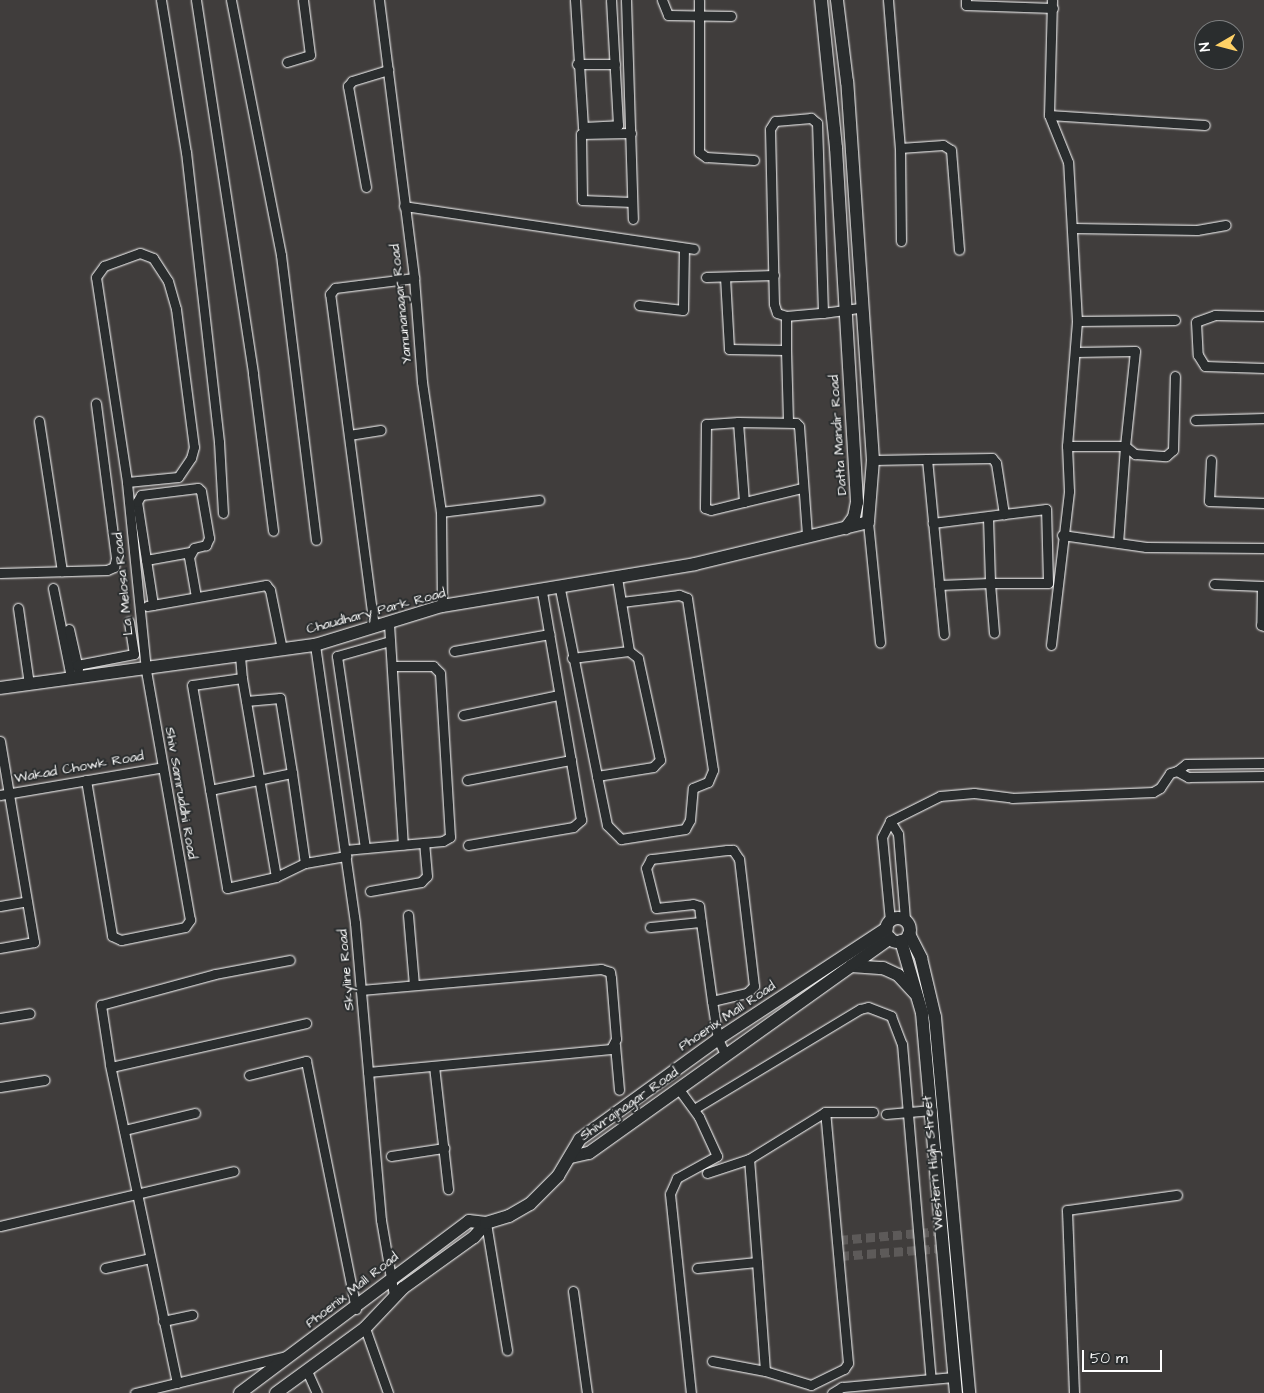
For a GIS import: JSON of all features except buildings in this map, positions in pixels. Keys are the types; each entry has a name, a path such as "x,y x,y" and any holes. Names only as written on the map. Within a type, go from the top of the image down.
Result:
{"street":[{"path":"161,0 186,152 218,435 223,513"},
{"path":"196,0 252,364 273,531"},
{"path":"231,0 281,255 316,540"},
{"path":"286,62 310,55 302,0"},
{"name":"Yamunanagar Road","path":"379,0 414,278 422,382 441,512 442,606"},
{"path":"575,0 577,64 583,126 618,125 611,0"},
{"path":"626,0 633,219"},
{"path":"662,0 668,15 731,16"},
{"path":"699,0 699,152 706,157 754,160"},
{"name":"Datta Mandir Road","path":"821,0 836,148 857,502 854,517 846,528"},
{"path":"837,0 847,82 860,308 873,460 868,522 880,642"},
{"path":"888,0 900,148 901,241"},
{"path":"966,0 966,5 1053,4 1049,115 1068,162 1074,228 1077,321 1067,446 1069,491 1062,535 1052,646"},
{"path":"577,64 615,64"},
{"path":"366,188 348,86 352,81 388,70"},
{"path":"1049,115 1205,125"},
{"path":"823,313 817,123 814,118 775,121 770,125 775,308 786,316 823,313 860,308"},
{"path":"631,133 581,134 582,200 632,202"},
{"path":"900,148 943,145 951,150 959,250"},
{"path":"404,206 694,249"},
{"path":"1074,228 1197,230 1226,225"},
{"path":"639,305 683,310 684,248"},
{"name":"La Melosa Road","path":"127,482 178,477 192,458 194,447 173,300 162,267 154,258 140,253 104,266 96,277 127,482 146,670"},
{"path":"706,277 774,275"},
{"path":"725,277 729,348 786,350"},
{"path":"374,627 332,290 414,278"},
{"path":"1264,316 1215,315 1196,322 1198,355 1205,366 1264,368"},
{"path":"786,316 788,422"},
{"path":"1077,321 1175,320"},
{"path":"1076,352 1135,351 1125,446 1118,543"},
{"path":"1067,446 1125,446 1135,454 1171,455 1175,376"},
{"path":"0,573 107,570 114,567 116,558 96,402"},
{"path":"1195,420 1264,418"},
{"path":"39,421 62,571"},
{"path":"738,422 744,502"},
{"path":"802,488 711,510 704,503 706,424 788,422 799,426 802,488 807,536"},
{"path":"349,435 381,430"},
{"path":"873,460 992,458 996,463 1004,514"},
{"path":"926,459 944,634"},
{"path":"1211,460 1209,501 1264,503"},
{"path":"146,560 190,552 209,542 201,491 198,488 141,495 137,502 146,560 153,605"},
{"path":"441,512 539,500"},
{"path":"933,523 988,518 1046,509 1048,583 990,583 939,586"},
{"path":"988,518 994,633"},
{"path":"846,528 868,522"},
{"name":"Chaudhary Park Road","path":"0,688 29,684 76,673 146,670 315,645 389,624 442,606 542,592 696,564 846,528"},
{"path":"1062,535 1146,547 1264,548 1264,544"},
{"path":"190,552 196,596"},
{"path":"597,776 653,767 660,760 638,658 629,651 617,578"},
{"path":"140,608 266,584 270,590 282,649"},
{"path":"1214,584 1262,586 1264,626"},
{"path":"53,588 76,673"},
{"path":"560,589 572,658 608,824 621,839 685,829 690,820 693,788 708,782 713,770 687,598 679,595 621,602"},
{"path":"468,845 579,824 581,815 542,592"},
{"path":"18,608 29,684"},
{"path":"76,673 134,654 129,620"},
{"path":"389,624 403,845"},
{"path":"69,629 76,673"},
{"path":"454,651 549,634"},
{"path":"365,848 337,656 390,641"},
{"name":"Skyline Road","path":"315,645 345,853 361,990 381,1220 391,1277 390,1299"},
{"path":"572,658 629,651"},
{"path":"240,656 242,678 276,877"},
{"path":"242,678 192,685 227,888 276,877 305,863 365,848 447,839 451,832 440,673 433,666 392,666"},
{"name":"Shiv Samruddhi Road","path":"86,780 112,936 121,940 185,927 190,920 146,670"},
{"path":"463,715 559,695"},
{"path":"246,701 280,698 305,863"},
{"path":"0,741 4,794 34,942 0,948"},
{"path":"467,780 571,760"},
{"path":"890,821 898,834 905,920 909,926 895,932 882,837 890,821 940,796 974,793 1012,798 1153,792 1160,788 1170,773 1177,771 1186,764 1264,763"},
{"name":"Wakad Chowk Road","path":"4,794 162,767"},
{"path":"1177,771 1188,776 1264,776"},
{"path":"210,790 292,773"},
{"path":"370,892 421,882 427,876 424,843"},
{"path":"712,1001 747,993 754,986 739,859 733,850 727,850 648,861 646,868 656,908 696,904 702,922 712,1001 718,1039 725,1054"},
{"path":"0,906 27,900"},
{"path":"408,915 414,985"},
{"path":"650,927 702,922"},
{"name":"Phoenix Mall Road","path":"725,1054 851,966 895,932"},
{"name":"Phoenix Mall Road","path":"571,1158 580,1139 718,1039 789,992 895,932"},
{"name":"Western High Street","path":"895,932 918,997 932,1110 940,1132"},
{"name":"Western High Street","path":"895,932 921,958 935,1012 940,1132 949,1240 956,1393"},
{"path":"177,1383 136,1195 100,1011 106,1002 215,974 290,960"},
{"path":"851,966 883,968 907,983 918,997"},
{"path":"361,990 606,969 611,978 619,1090"},
{"path":"789,992 797,1003"},
{"path":"694,1109 868,1007 890,1016 900,1034 931,1379"},
{"path":"0,1018 30,1014"},
{"path":"111,1067 306,1024"},
{"path":"368,1072 605,1051 615,1045"},
{"name":"Shivrajnagar Road","path":"390,1299 474,1237 486,1223 509,1216 530,1204 571,1158 589,1153 725,1054"},
{"path":"249,1075 306,1062 356,1309"},
{"path":"434,1066 448,1190"},
{"path":"0,1087 44,1080"},
{"path":"678,1088 694,1109 717,1156 677,1178 672,1185 670,1194 690,1393"},
{"path":"886,1114 932,1110"},
{"path":"712,1361 765,1370 811,1385 844,1369 848,1363 825,1112"},
{"path":"707,1172 749,1159 825,1112 872,1112"},
{"path":"124,1130 195,1113"},
{"path":"390,1156 444,1148"},
{"path":"749,1159 765,1370"},
{"path":"0,1226 234,1171"},
{"path":"1074,1393 1067,1210 1177,1195"},
{"name":"Phoenix Mall Road","path":"240,1393 356,1309 391,1277 469,1221 486,1223"},
{"path":"486,1223 507,1350"},
{"name":"Western High Street","path":"949,1240 969,1393"},
{"path":"105,1268 150,1258"},
{"path":"697,1268 757,1262"},
{"path":"573,1291 587,1393"},
{"path":"276,1393 365,1328 390,1299"},
{"path":"163,1321 192,1315"},
{"path":"365,1328 388,1393"},
{"path":"135,1393 290,1357"},
{"path":"307,1371 318,1393"},
{"path":"832,1393 842,1387 955,1377"}],"tunnel":[{"path":"839,1240 942,1231"},
{"path":"840,1256 944,1248"}]}
